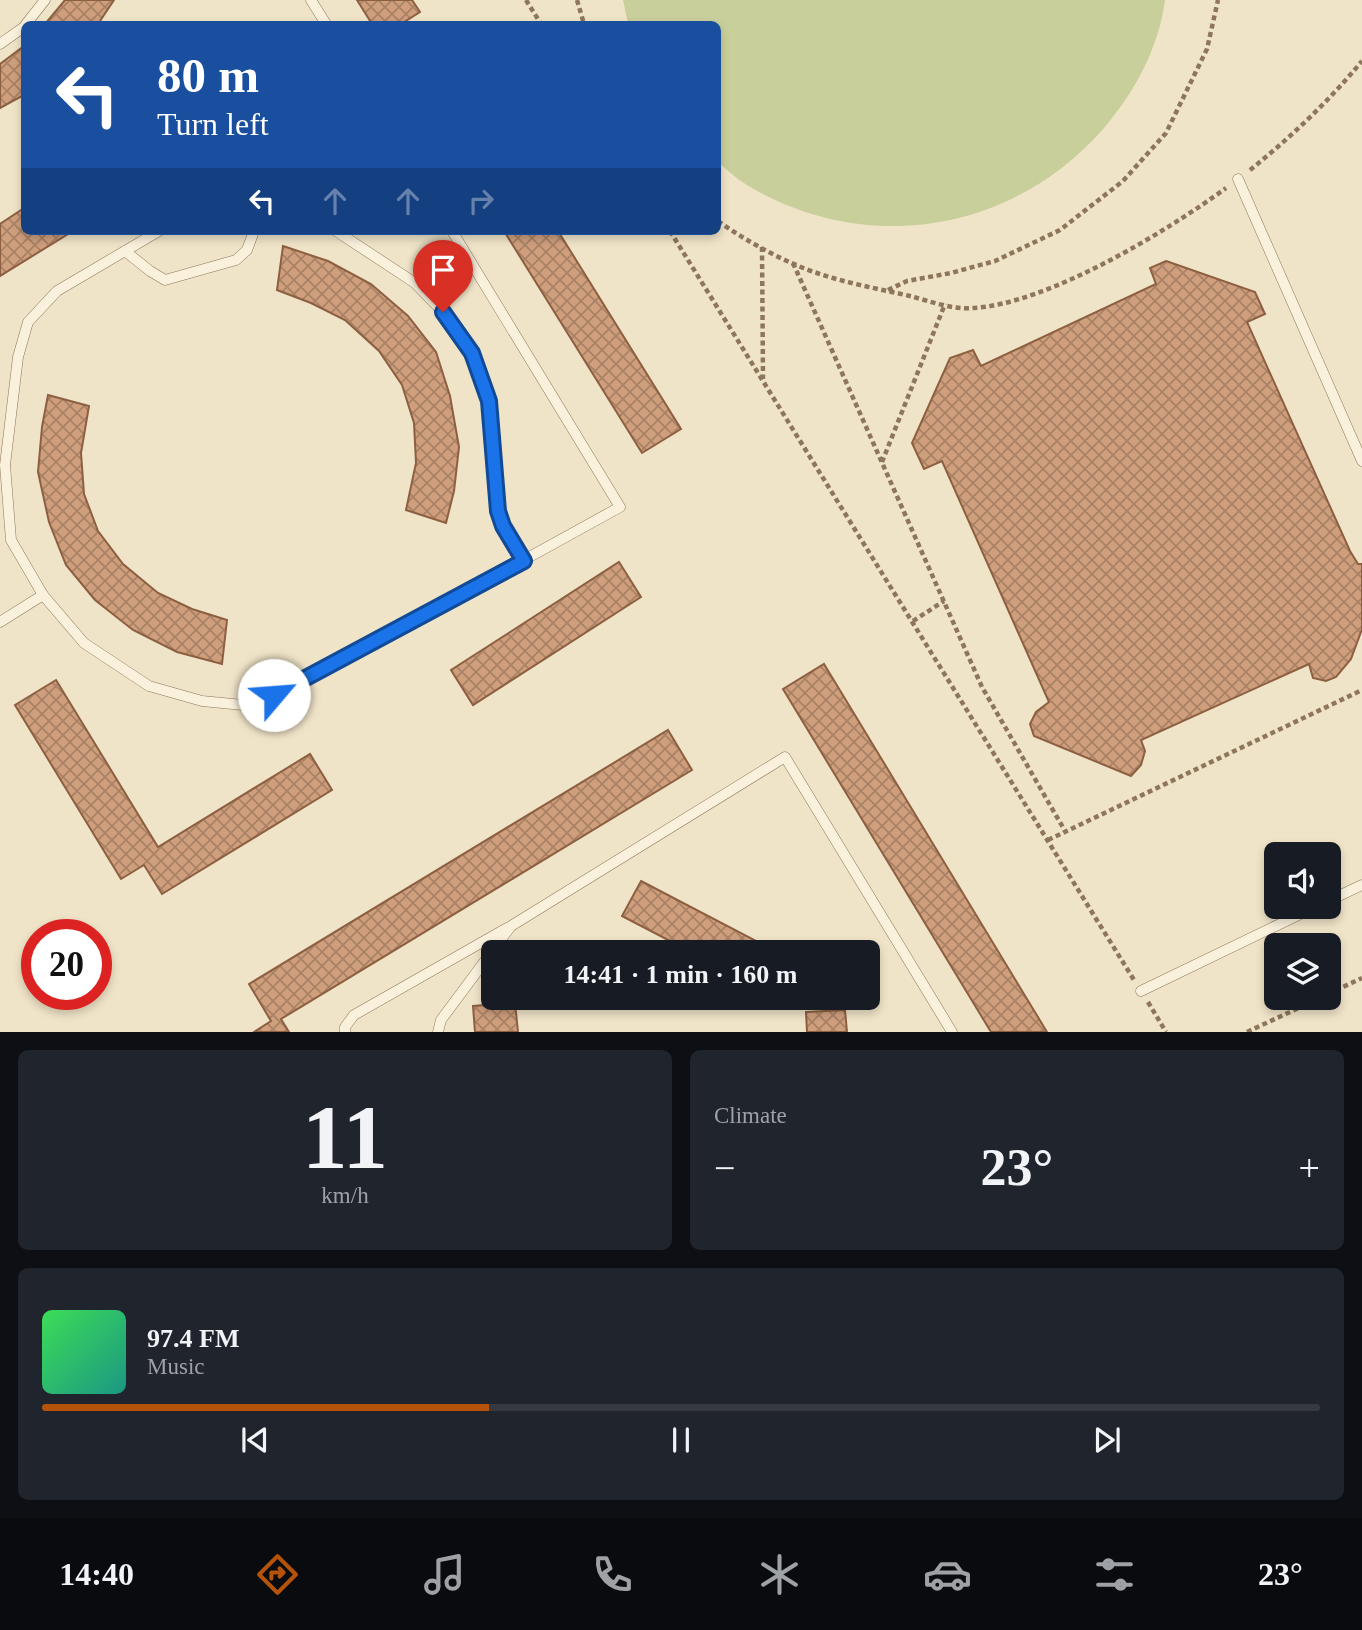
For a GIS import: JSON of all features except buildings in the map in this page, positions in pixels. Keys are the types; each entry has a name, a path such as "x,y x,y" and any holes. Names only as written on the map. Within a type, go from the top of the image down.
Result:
{"lane":[{"path":"29,21 45,0"},
{"path":"311,0 324,21"},
{"path":"0,44 21,29"},
{"path":"1238,179 1362,461"},
{"path":"152,235 57,291 29,322 18,357 5,465 11,540 43,595 84,643 149,686 202,701 253,706 620,508 454,235"},
{"path":"125,251 165,280 236,260 247,250 253,235"},
{"path":"342,235 415,283 443,312 472,353 489,401 498,511 503,526 524,561"},
{"path":"0,622 43,595"},
{"path":"345,1031 354,1015 511,926 785,757 952,1031"},
{"path":"1341,895 1362,885"},
{"path":"1141,991 1290,919"},
{"path":"438,1031 440,1020 511,926"}],"path":[{"path":"526,0 539,21"},
{"path":"577,0 583,21"},
{"path":"887,291 907,281 995,261 1060,230 1123,181 1166,133 1208,49 1218,0"},
{"path":"721,223 739,236 816,273 971,309 1007,302 1063,283 1126,251 1201,206 1275,150 1362,61"},
{"path":"672,235 1166,1031"},
{"path":"762,247 763,380"},
{"path":"793,262 982,687 1065,831"},
{"path":"882,463 945,304"},
{"path":"913,621 944,601"},
{"path":"1048,840 1362,690"},
{"path":"1341,987 1362,978"},
{"path":"1247,1031 1293,1010"}],"green space":[{"path":"623,0 1165,0 1151,52 1135,84 1104,128 1068,163 1027,191 983,211 936,222 889,226 840,221 793,207 747,185 721,165 721,21 627,21"}],"route":[{"path":"274,695 524,561 503,526 498,511 489,401 472,353 443,312"}]}
